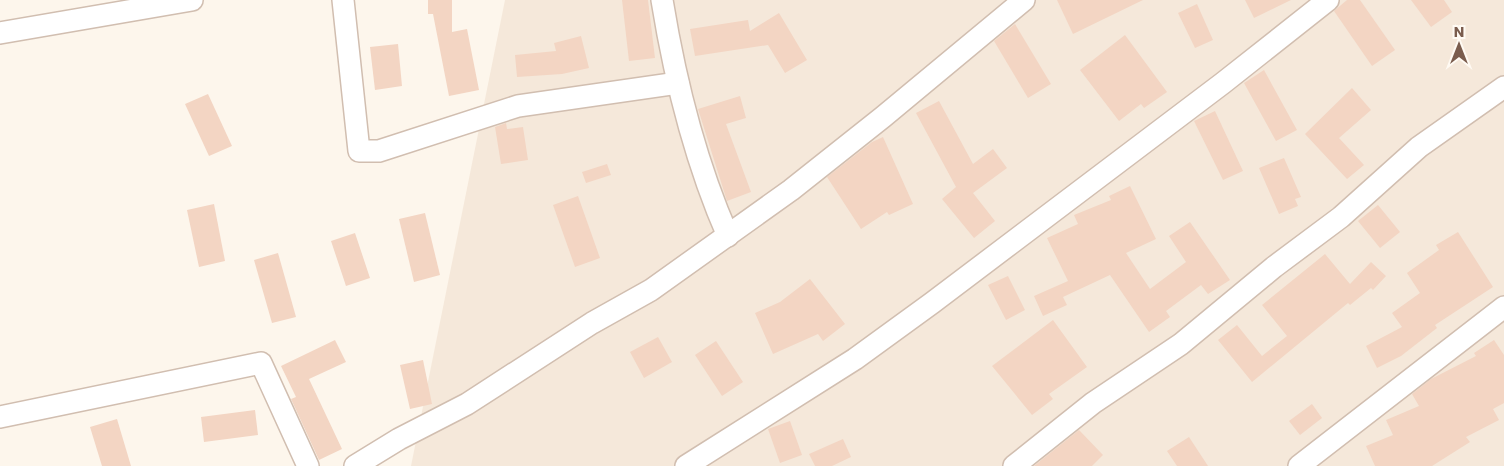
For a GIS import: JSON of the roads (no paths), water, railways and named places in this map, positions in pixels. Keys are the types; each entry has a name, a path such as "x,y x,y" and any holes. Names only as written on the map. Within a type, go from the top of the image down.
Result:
{"street":[{"path":"0,33 192,0"},
{"path":"343,0 359,151 379,151 518,106 678,83"},
{"path":"662,0 678,83 714,204 728,236"},
{"path":"355,466 399,439 467,404 592,323 651,290 791,190 884,117 1024,0"},
{"path":"686,466 855,359 1193,106 1328,0"},
{"path":"1014,466 1093,403 1181,344 1274,268 1341,217 1419,147 1504,87"},
{"path":"1299,466 1504,307"},
{"path":"0,417 261,363 308,466"}]}
